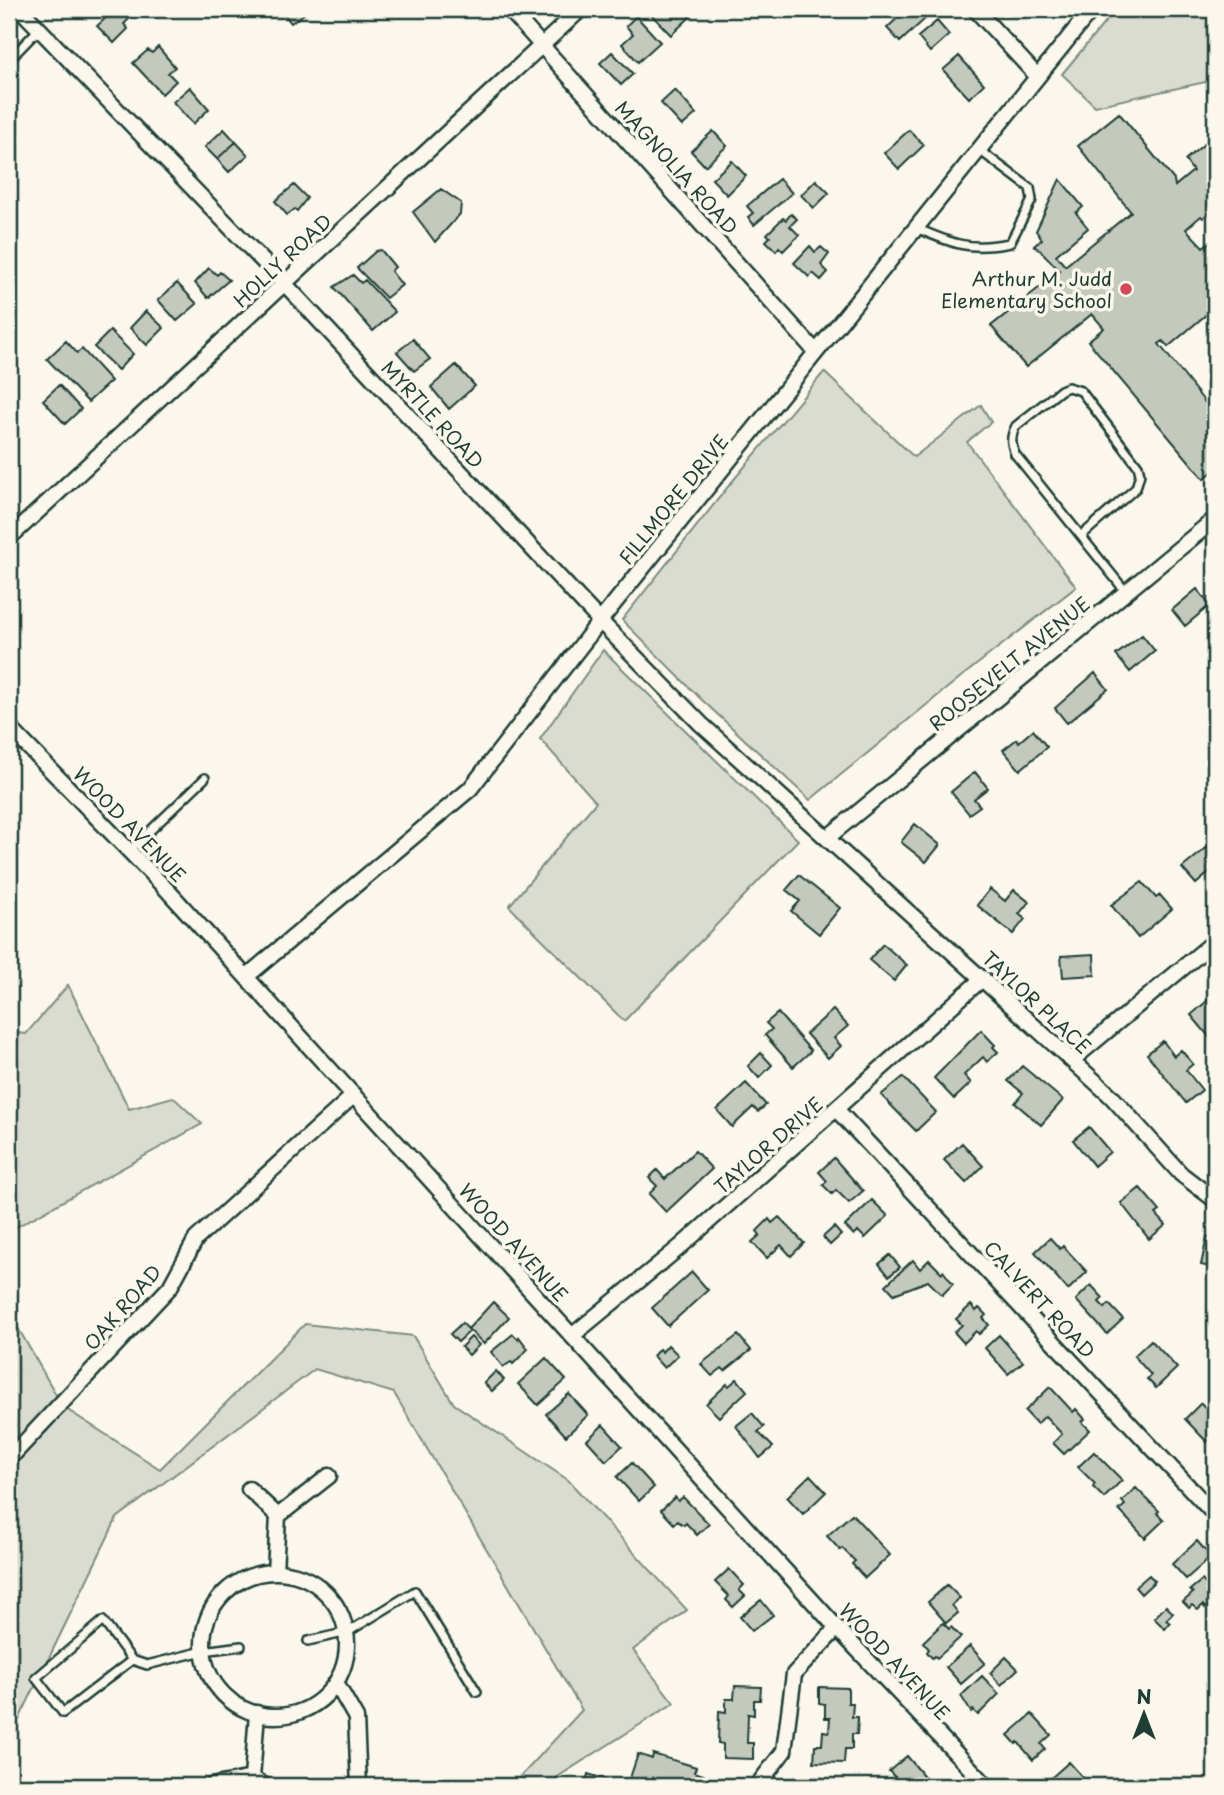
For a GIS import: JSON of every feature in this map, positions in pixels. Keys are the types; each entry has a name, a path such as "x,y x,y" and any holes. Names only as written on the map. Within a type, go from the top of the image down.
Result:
{"street":[{"name":"MYRTLE ROAD","path":"20,9 285,284 600,621 701,724 827,838"},
{"name":"MAGNOLIA ROAD","path":"509,9 816,352"},
{"name":"HOLLY ROAD","path":"9,538 581,9"},
{"path":"975,9 1037,76"},
{"name":"FILLMORE DRIVE","path":"246,976 470,789 600,621 1092,9"},
{"name":"ROOSEVELT AVENUE","path":"827,838 1215,519"},
{"name":"WOOD AVENUE","path":"9,727 246,976 837,1628 987,1786"},
{"name":"TAYLOR PLACE","path":"827,838 1111,1096 1181,1174 1215,1200"},
{"path":"1072,1060 1215,941"},
{"name":"TAYLOR DRIVE","path":"573,1335 680,1247 983,978"},
{"name":"OAK ROAD","path":"9,1459 170,1287 196,1239 354,1095"},
{"name":"CALVERT ROAD","path":"837,1110 1215,1515"},
{"path":"275,1572 278,1516 329,1476"},
{"path":"248,1489 278,1516"},
{"path":"275,1572 300,1576 327,1593 337,1606 348,1632 347,1653 336,1683 319,1700 298,1712 282,1716 257,1713 236,1705 223,1694 206,1667 203,1635 207,1619 224,1592 252,1575 275,1572"},
{"path":"757,1786 784,1751 794,1674 837,1628"},
{"path":"336,1683 356,1718 359,1786"},
{"path":"252,1779 257,1713"},
{"path":"211,1786 252,1779 265,1786"}],"lane":[{"path":"9,60 39,29"},
{"path":"915,228 950,242 983,248 1010,243 1032,200 1030,188 978,149"},
{"path":"1081,536 1136,488 1140,474 1138,466 1081,391 1068,387 1016,426 1011,435 1012,445 1015,454 1126,592"},
{"path":"129,851 205,778"},
{"path":"308,1641 348,1632 415,1591 477,1692"},
{"path":"132,1660 63,1713 36,1678 103,1621 132,1660 147,1665 203,1651 241,1646"}],"shaded area":[{"path":"1116,9 1215,9 1215,80 1095,106 1062,74"},
{"path":"824,372 914,457 981,405 991,422 967,442 1076,587 810,800 701,699 622,620"},
{"path":"603,650 798,840 624,1021 509,906 596,802 540,739"},
{"path":"68,985 129,1109 173,1097 202,1124 9,1231 9,1032 26,1034"},
{"path":"9,1312 63,1407 160,1469 305,1324 413,1336 454,1404 568,1480 687,1610 633,1650 674,1703 556,1778 553,1786 512,1786 582,1710 394,1393 315,1369 117,1518 9,1740"}],"building":[{"path":"126,9 133,15 124,24 128,29 114,43 97,26 111,13 118,10 121,14"},
{"path":"280,9 301,9 304,14 291,23"},
{"path":"646,9 681,9 690,17 671,35"},
{"path":"907,9 918,9 926,18 900,42 887,28"},
{"path":"636,16 660,42 638,62 622,44 633,34 626,26"},
{"path":"937,21 949,35 930,52 918,37"},
{"path":"158,47 175,67 168,73 176,81 162,94 133,63 148,50 152,53"},
{"path":"612,52 633,74 621,85 600,63"},
{"path":"959,56 984,84 969,98 943,70"},
{"path":"190,87 209,109 193,124 173,102"},
{"path":"675,90 696,114 682,126 661,103"},
{"name":"Arthur M. Judd Elementary School","path":"1119,113 1174,180 1175,186 1193,171 1185,160 1215,135 1215,208 1186,229 1203,247 1215,238 1215,307 1168,347 1163,341 1159,344 1215,415 1215,469 1204,479 1088,341 1104,328 1092,314 1026,367 991,326 1060,271 1034,246 1042,239 1036,231 1060,179 1083,207 1076,213 1088,228 1056,255 1065,266 1131,212 1078,146"},
{"path":"224,129 236,142 217,159 205,147"},
{"path":"909,130 924,145 899,169 884,153"},
{"path":"713,131 727,146 705,166 691,151"},
{"path":"236,142 248,155 229,172 217,159"},
{"path":"732,161 746,176 727,195 712,179"},
{"path":"779,179 792,193 754,225 748,217 753,213 747,206"},
{"path":"816,180 829,193 814,208 801,195"},
{"path":"294,185 307,198 297,211 295,209 287,215 275,201"},
{"path":"441,189 461,203 460,214 435,242 413,212"},
{"path":"791,214 797,219 790,226 799,235 783,251 779,247 776,251 766,241 770,237 767,234"},
{"path":"810,246 815,252 821,247 829,254 821,265 828,272 821,280 813,273 809,277 794,263"},
{"path":"381,250 395,267 391,271 402,285 386,298 357,268 376,251"},
{"path":"209,268 217,275 220,272 229,280 208,298 195,283"},
{"path":"353,275 361,283 365,280 395,312 373,331 334,287"},
{"path":"177,283 197,304 177,321 158,300"},
{"path":"146,311 164,328 147,345 130,328"},
{"path":"110,331 133,354 118,370 94,347"},
{"path":"413,339 430,359 414,371 397,352"},
{"path":"66,341 77,353 82,349 111,381 88,402 47,359"},
{"path":"456,365 475,386 449,409 431,387"},
{"path":"59,385 81,409 65,424 43,400"},
{"path":"1197,589 1210,605 1185,626 1172,610"},
{"path":"1142,635 1155,651 1130,672 1116,655"},
{"path":"1095,673 1108,689 1067,723 1055,708"},
{"path":"1033,730 1047,747 1020,770 1003,750 1017,739 1019,742"},
{"path":"975,772 988,788 974,799 980,806 969,814 951,792"},
{"path":"915,824 940,845 926,862 901,842"},
{"path":"1210,845 1215,851 1215,874 1213,876 1210,872 1196,884 1182,868"},
{"path":"799,875 840,908 819,934 791,911 800,901 786,890"},
{"path":"1142,882 1156,898 1160,895 1172,909 1138,938 1111,905"},
{"path":"990,889 1005,901 1014,890 1029,902 1019,914 1025,919 1013,934 977,905"},
{"path":"883,944 907,965 894,981 869,960"},
{"path":"1094,954 1095,975 1063,977 1061,956"},
{"path":"1215,994 1215,1035 1211,1039 1191,1015"},
{"path":"833,1010 848,1026 834,1038 841,1046 828,1058 806,1034"},
{"path":"778,1013 811,1051 793,1067 765,1035 772,1029 766,1023"},
{"path":"981,1030 998,1052 987,1062 983,1057 964,1075 971,1083 954,1099 934,1078"},
{"path":"1163,1041 1174,1056 1181,1050 1193,1064 1186,1070 1202,1090 1186,1103 1147,1054"},
{"path":"761,1053 772,1065 759,1078 748,1066"},
{"path":"1022,1066 1063,1100 1041,1125 1015,1103 1023,1093 1008,1081"},
{"path":"903,1077 936,1112 916,1131 881,1095"},
{"path":"746,1083 766,1105 758,1112 753,1107 732,1127 717,1110"},
{"path":"1089,1127 1110,1152 1094,1166 1073,1140"},
{"path":"962,1143 983,1166 966,1183 944,1160"},
{"path":"695,1151 712,1169 666,1212 649,1194 657,1186 649,1178 657,1170 665,1179"},
{"path":"834,1158 863,1191 849,1203 836,1190 832,1194 823,1185 827,1181 819,1172"},
{"path":"1140,1188 1160,1211 1156,1214 1166,1225 1149,1239 1121,1203"},
{"path":"872,1200 888,1216 865,1238 858,1231 854,1235 845,1226"},
{"path":"779,1217 804,1243 791,1256 781,1245 767,1258 752,1242 760,1235 757,1231 769,1219 772,1223"},
{"path":"834,1227 841,1235 830,1245 823,1237"},
{"path":"1207,1237 1215,1239 1215,1268 1201,1265"},
{"path":"1050,1238 1060,1249 1063,1246 1087,1272 1068,1290 1035,1252"},
{"path":"890,1255 900,1267 889,1276 879,1264"},
{"path":"913,1260 920,1269 929,1260 942,1273 943,1271 953,1284 942,1295 928,1281 894,1294 886,1285"},
{"path":"692,1272 708,1290 668,1326 652,1308"},
{"path":"1091,1285 1103,1298 1099,1302 1105,1308 1109,1304 1123,1319 1107,1334 1076,1300"},
{"path":"493,1302 509,1317 484,1344 468,1329"},
{"path":"971,1305 976,1311 979,1308 986,1315 983,1318 989,1325 979,1334 976,1331 964,1343 954,1332 962,1325 956,1319"},
{"path":"462,1323 470,1331 458,1342 450,1334"},
{"path":"513,1334 518,1339 519,1337 528,1349 513,1364 511,1362 503,1367 491,1352"},
{"path":"738,1335 751,1350 725,1371 722,1368 712,1376 701,1364"},
{"path":"999,1335 1023,1362 1008,1374 985,1348"},
{"path":"471,1337 479,1345 469,1355 461,1347"},
{"path":"1151,1340 1177,1368 1156,1388 1147,1379 1151,1375 1134,1356"},
{"path":"668,1345 678,1355 664,1368 653,1356"},
{"path":"546,1358 566,1380 538,1405 518,1384"},
{"path":"496,1371 504,1380 492,1391 484,1383"},
{"path":"737,1379 747,1391 719,1417 706,1404 727,1384 729,1386"},
{"path":"1050,1387 1073,1412 1076,1409 1085,1419 1082,1422 1090,1430 1064,1454 1053,1443 1062,1434 1045,1416 1037,1424 1025,1411"},
{"path":"569,1394 588,1415 566,1436 546,1414"},
{"path":"1201,1403 1215,1418 1215,1434 1207,1442 1185,1419"},
{"path":"752,1413 764,1427 758,1432 773,1447 760,1458 736,1426"},
{"path":"603,1425 622,1446 606,1461 587,1440"},
{"path":"1094,1452 1122,1480 1104,1498 1093,1487 1095,1484 1078,1467"},
{"path":"632,1463 654,1487 639,1501 617,1477"},
{"path":"810,1475 826,1492 803,1514 787,1497"},
{"path":"1136,1488 1159,1511 1157,1513 1164,1520 1145,1538 1119,1510 1125,1505 1122,1501"},
{"path":"675,1497 678,1501 683,1497 709,1524 697,1535 686,1523 684,1525 677,1521 674,1524 661,1510"},
{"path":"852,1514 890,1555 865,1578 852,1564 855,1561 827,1536"},
{"path":"1197,1541 1211,1557 1186,1579 1172,1564"},
{"path":"729,1569 744,1585 739,1590 745,1596 733,1607 726,1600 729,1596 715,1582"},
{"path":"1149,1575 1155,1581 1141,1594 1135,1587"},
{"path":"1202,1580 1215,1598 1205,1608 1203,1605 1198,1610 1192,1605 1189,1608 1183,1602 1193,1593 1190,1590"},
{"path":"947,1585 960,1598 952,1605 958,1613 946,1623 928,1602"},
{"path":"761,1600 773,1615 752,1631 740,1617"},
{"path":"1166,1606 1173,1613 1166,1620 1170,1623 1165,1629 1154,1618"},
{"path":"943,1623 961,1637 937,1658 932,1658 923,1642"},
{"path":"970,1646 985,1663 961,1684 946,1667"},
{"path":"1006,1657 1018,1669 1001,1685 990,1673"},
{"path":"982,1676 999,1694 978,1715 973,1710 971,1712 961,1696"},
{"path":"735,1686 761,1687 760,1700 754,1700 754,1715 748,1714 747,1743 753,1743 753,1759 723,1758 723,1744 718,1743 719,1711 726,1712 726,1699 734,1699"},
{"path":"819,1687 848,1688 848,1703 853,1703 852,1717 858,1717 857,1734 852,1734 852,1749 845,1749 844,1763 814,1762 815,1745 822,1745 823,1731 829,1732 830,1718 825,1718 825,1704 819,1703"},
{"path":"1032,1714 1051,1735 1041,1744 1045,1749 1033,1760 1018,1742 1016,1744 1008,1735"},
{"path":"638,1754 652,1759 653,1754 696,1767 694,1772 722,1781 720,1786 661,1786 646,1781 644,1786 629,1781"},
{"path":"907,1756 932,1786 903,1786 889,1771"},
{"path":"1069,1762 1087,1782 1083,1786 1060,1786 1052,1777"},
{"path":"588,1774 616,1783 615,1786 585,1786"},
{"path":"794,1777 824,1778 824,1786 794,1786"}],"place":[{"name":"Arthur M. Judd Elementary School","path":"1126,289"}]}
